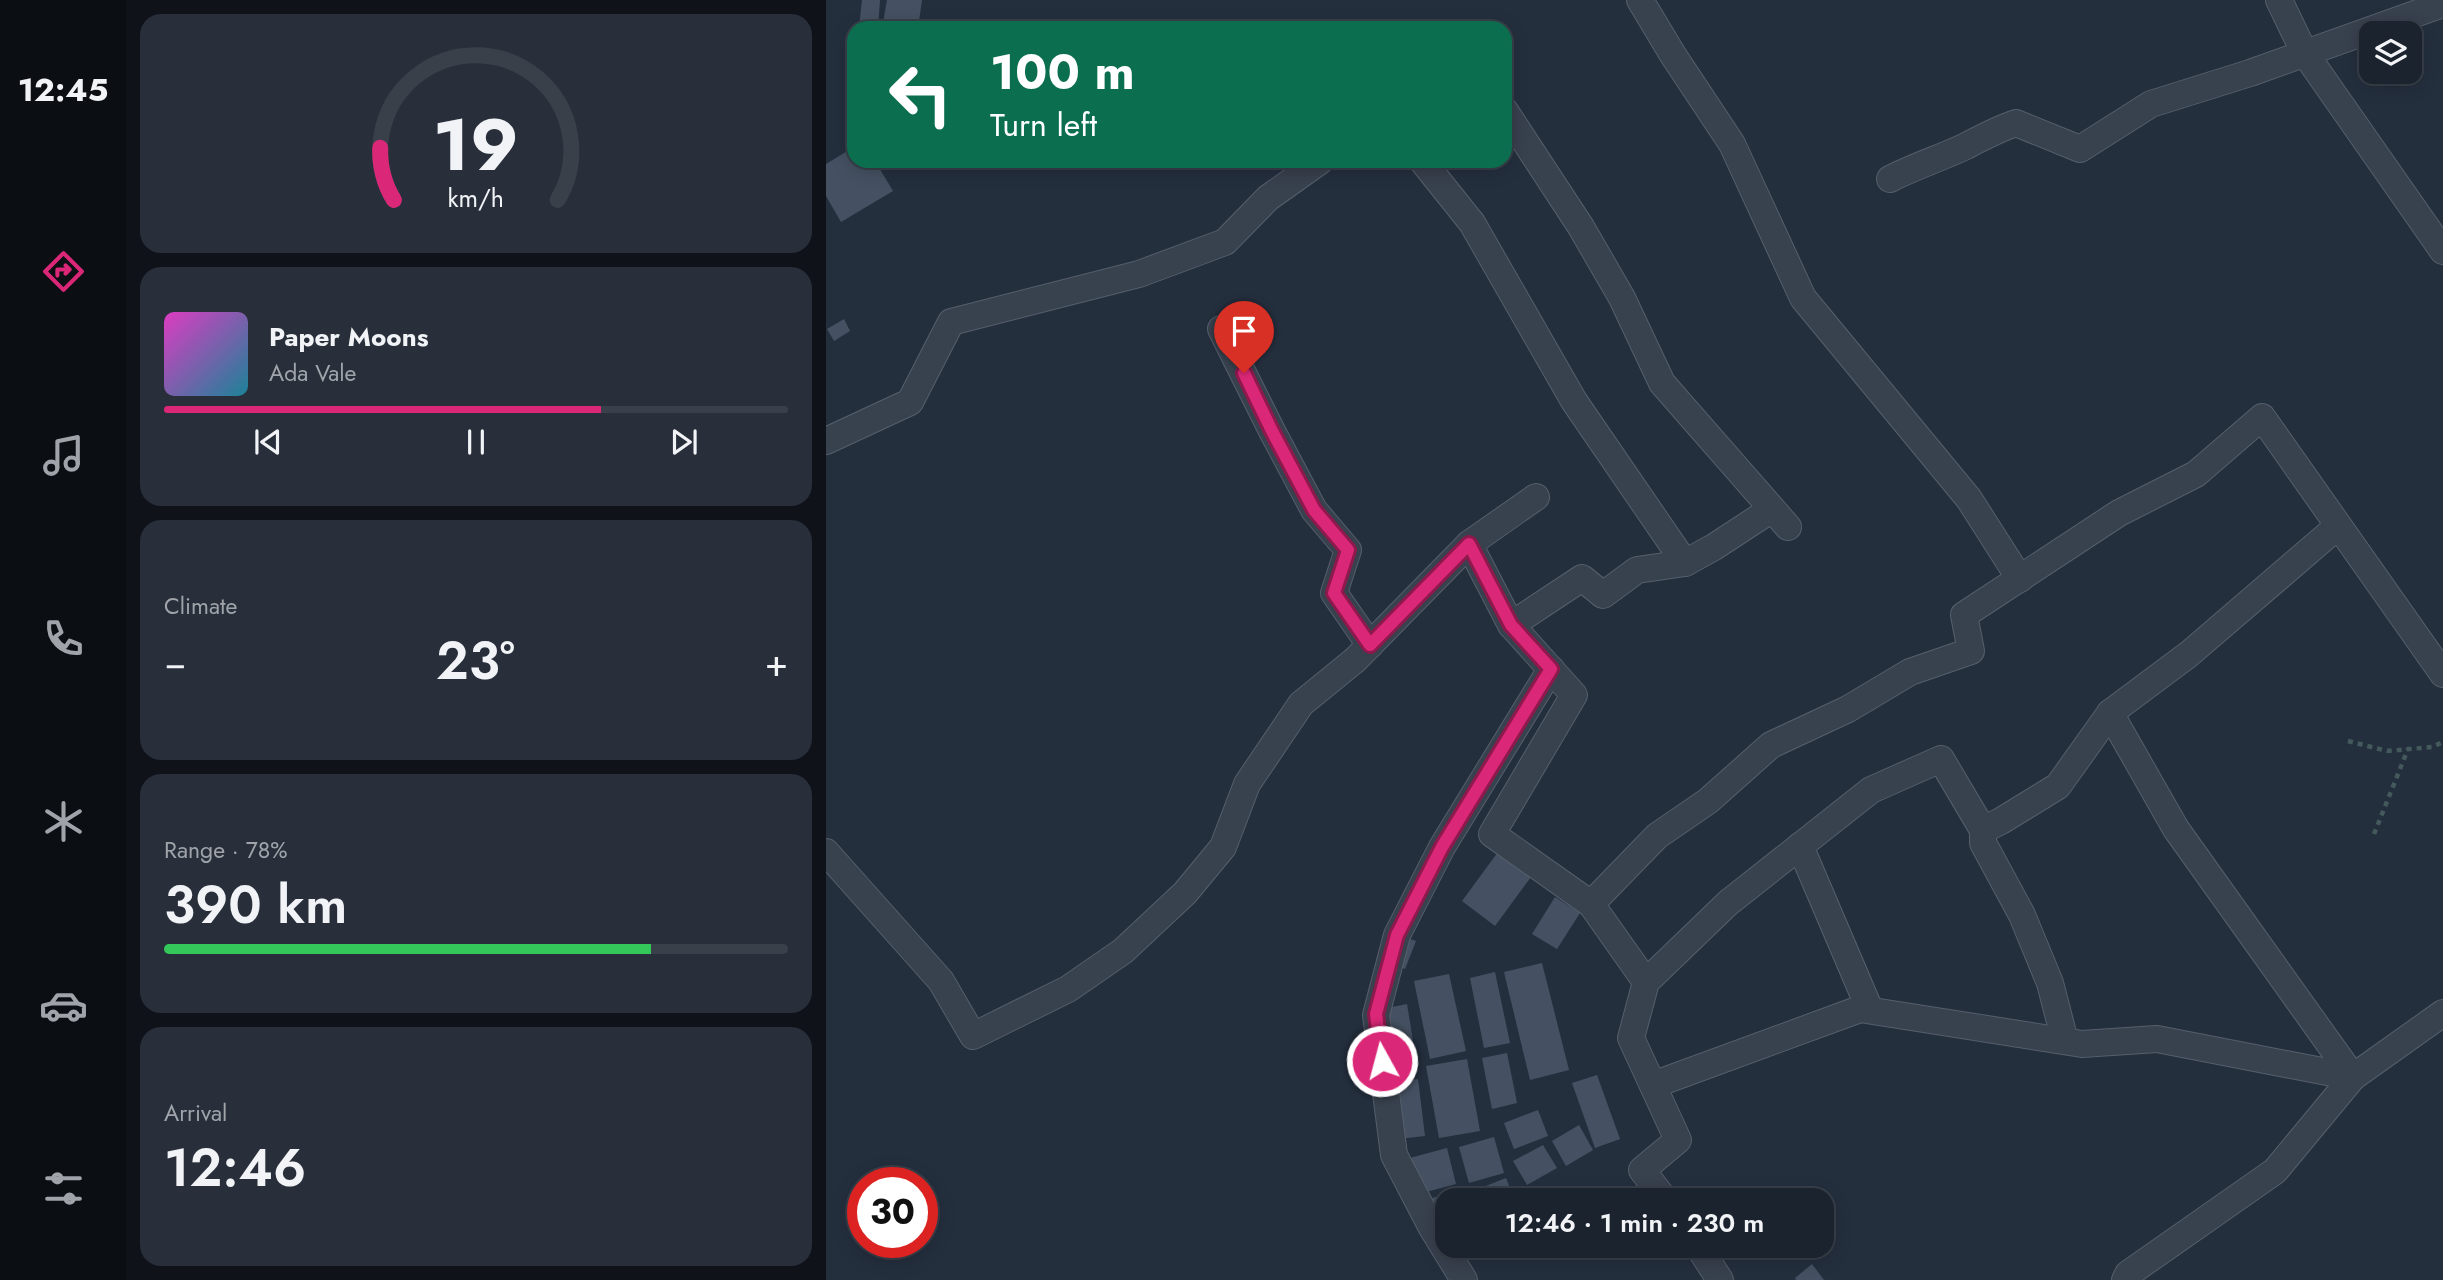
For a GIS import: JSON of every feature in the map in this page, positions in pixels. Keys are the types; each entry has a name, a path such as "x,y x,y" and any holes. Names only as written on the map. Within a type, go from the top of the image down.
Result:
{"street":[{"path":"1640,0 1732,144 1803,298 1969,499 2020,579"},
{"path":"2279,0 2304,52 2443,251"},
{"path":"1890,179 1995,130 2016,123 2080,149 2151,104 2194,92 2443,4"},
{"path":"1511,625 1582,578 1603,595 1637,570 1685,563 1780,518 1662,383 1622,298 1595,251 1512,122"},
{"path":"826,441 910,402 951,322 1139,274 1225,242 1268,198 1310,168"},
{"path":"1428,168 1472,223 1574,401 1685,563"},
{"path":"1221,328 1314,510 1348,550 1334,593 1370,645"},
{"path":"1591,904 1657,836 1708,801 1771,745 1848,709 1910,673 1971,651 1964,615 2119,513 2196,474 2262,417 2443,674"},
{"path":"826,852 941,981 973,1036 1068,989 1123,951 1185,892 1223,847 1247,784 1301,704 1370,645 1469,544 1535,497"},
{"path":"1983,830 2058,786 2110,713 2189,654 2338,526"},
{"path":"1469,544 1511,625 1574,695 1492,834 1591,904 1646,982"},
{"path":"1464,1280 1432,1228 1394,1155 1376,1014 1397,935 1436,858 1551,669"},
{"path":"2110,713 2176,829 2353,1077"},
{"path":"1656,1188 1642,1170 1678,1140 1631,1038 1646,982 1728,902 1871,790 1941,759 1983,830 1983,842 2022,915 2050,983 2065,1041"},
{"path":"1800,846 1870,1010"},
{"path":"1653,1085 1860,1009 2082,1044 2157,1039 2353,1077"},
{"path":"2125,1280 2128,1274 2275,1171 2353,1077 2443,1013"},
{"path":"1706,1258 1720,1280"}],"path":[{"path":"2348,740 2387,751 2432,747 2443,742"},
{"path":"2374,834 2408,749"}],"building":[{"path":"862,0 880,0 878,21 860,21"},
{"path":"887,0 922,0 919,21 883,21"},
{"path":"847,151 847,168 879,168 893,191 841,222 826,196 826,164"},
{"path":"844,319 850,331 834,341 827,329"},
{"path":"1498,852 1531,877 1495,926 1462,901"},
{"path":"1555,897 1580,913 1557,949 1532,934"},
{"path":"1404,937 1416,941 1405,969 1393,964"},
{"path":"1542,963 1569,1070 1530,1080 1504,972"},
{"path":"1495,972 1510,1043 1484,1048 1470,978"},
{"path":"1449,974 1466,1051 1430,1059 1414,981"},
{"path":"1407,1004 1417,1065 1392,1070 1382,1009"},
{"path":"1507,1053 1517,1103 1492,1109 1482,1058"},
{"path":"1467,1059 1480,1131 1439,1138 1426,1066"},
{"path":"1597,1075 1620,1139 1595,1148 1572,1083"},
{"path":"1418,1079 1425,1136 1399,1139 1391,1083"},
{"path":"1538,1110 1548,1136 1514,1149 1504,1123"},
{"path":"1579,1125 1593,1150 1566,1166 1552,1141"},
{"path":"1494,1137 1504,1173 1469,1183 1459,1147"},
{"path":"1543,1145 1557,1168 1527,1185 1513,1161"},
{"path":"1447,1148 1456,1184 1415,1195 1406,1159"},
{"path":"1506,1178 1510,1188 1481,1188"},
{"path":"1435,1197 1435,1223 1427,1200"},
{"path":"1812,1264 1824,1280 1796,1280 1795,1278"}],"route":[{"path":"1244,373 1314,510 1348,550 1334,593 1370,645 1469,544 1511,625 1551,669 1442,847 1397,935 1376,1014 1382,1061"}]}
